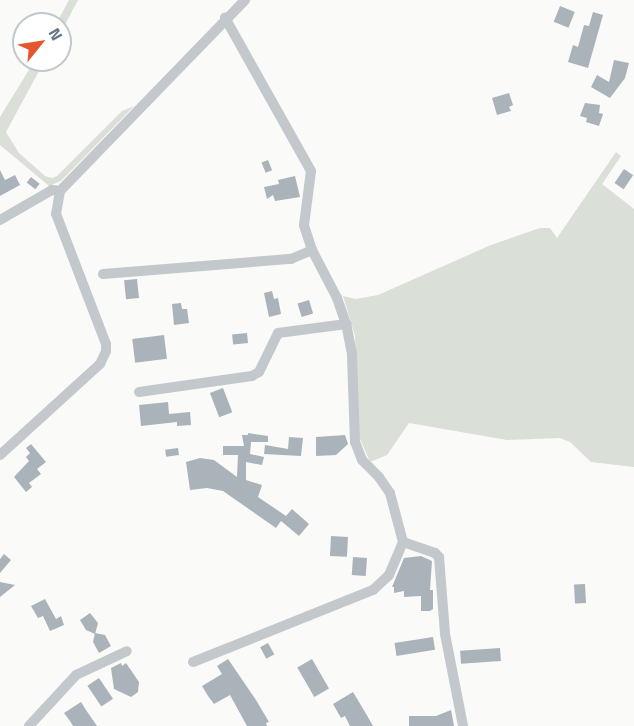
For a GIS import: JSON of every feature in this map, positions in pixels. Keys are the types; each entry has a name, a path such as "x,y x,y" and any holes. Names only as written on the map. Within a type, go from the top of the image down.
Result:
{"street":[{"path":"0,455 100,363 106,351 104,338 56,214 60,191 225,18 245,0"},
{"path":"225,18 311,171 304,225 312,250 337,298 346,324 352,354 355,442 362,460 386,485 403,542 407,546 435,553 439,557 445,634 463,726"},
{"path":"0,220 52,190 60,191"},
{"path":"103,274 291,260 312,250"},
{"path":"139,392 256,375 278,333 346,324"},
{"path":"193,662 373,590 389,575 403,542"},
{"path":"29,726 76,675 127,651"}],"shaded area":[{"path":"69,0 78,0 72,12 62,12"},
{"path":"28,72 38,72 6,132 19,153 45,176 52,178 57,176 122,111 134,106 61,181 49,186 0,145 0,117"},
{"path":"616,152 621,156 602,184 634,209 634,467 591,462 570,442 560,438 507,440 409,423 387,455 370,462 358,434 355,336 343,296 356,299 378,295 491,245 540,228 550,228 557,238"}],"building":[{"path":"560,6 575,12 568,28 554,22"},
{"path":"593,12 603,15 588,68 568,62 573,45 578,47 584,25 589,26"},
{"path":"614,60 629,63 625,78 610,98 591,87 597,75 609,82"},
{"path":"509,93 513,105 509,107 511,111 497,115 492,98"},
{"path":"585,103 600,105 599,113 603,114 599,126 586,122 587,118 580,116"},
{"path":"268,160 272,170 266,173 262,163"},
{"path":"624,169 633,175 624,189 614,183"},
{"path":"0,170 5,180 15,175 20,185 0,196"},
{"path":"295,176 300,197 275,201 273,195 267,199 264,187 279,184 278,180"},
{"path":"31,177 40,184 35,189 27,183"},
{"path":"137,279 139,298 126,299 124,280"},
{"path":"272,291 274,299 278,298 281,314 269,317 264,293"},
{"path":"309,300 313,313 302,317 298,304"},
{"path":"181,303 182,309 187,309 189,323 174,325 172,304"},
{"path":"247,333 248,343 233,345 232,335"},
{"path":"164,335 167,359 135,363 132,339"},
{"path":"223,388 232,412 219,417 210,393"},
{"path":"168,402 169,414 190,412 191,425 177,426 177,422 141,426 139,405"},
{"path":"248,433 268,436 268,442 251,442 250,454 264,457 262,465 246,462 246,480 262,485 258,497 286,516 292,509 309,524 299,536 281,521 276,528 223,491 207,488 190,490 186,462 200,458 214,460 237,477 238,455 223,455 223,446 244,446 242,435 248,435"},
{"path":"345,435 348,444 336,455 316,456 316,437"},
{"path":"289,437 303,438 301,456 264,454 265,445 288,449"},
{"path":"31,444 46,462 37,469 41,474 29,483 32,487 26,492 14,477 29,461 26,457 30,453 26,448"},
{"path":"178,448 179,455 166,457 165,450"},
{"path":"331,536 348,537 347,557 330,556"},
{"path":"4,554 11,560 0,573 0,559"},
{"path":"421,556 432,561 430,590 433,590 433,609 430,611 421,611 421,596 404,597 404,591 394,593 394,587 392,587 404,558"},
{"path":"353,557 367,558 366,576 352,575"},
{"path":"0,582 15,585 0,597"},
{"path":"585,584 586,603 575,604 574,585"},
{"path":"45,599 56,619 61,616 64,625 50,631 43,616 38,618 31,606"},
{"path":"90,613 98,623 95,634 86,630 80,620"},
{"path":"95,633 105,635 111,646 99,653 93,642"},
{"path":"433,637 435,650 397,656 394,643"},
{"path":"268,643 274,654 266,659 260,647"},
{"path":"500,648 501,661 461,664 460,651"},
{"path":"228,659 269,722 266,723 267,726 247,726 230,695 214,704 202,686 222,674 217,666"},
{"path":"312,659 329,688 314,697 297,668"},
{"path":"121,663 122,666 126,663 139,682 138,692 131,697 114,689 111,668"},
{"path":"99,678 113,699 101,707 87,686"},
{"path":"353,692 373,726 350,726 345,716 341,718 333,704"},
{"path":"81,702 97,726 73,726 64,713"},
{"path":"451,710 454,726 409,726 409,716 436,716"}]}
